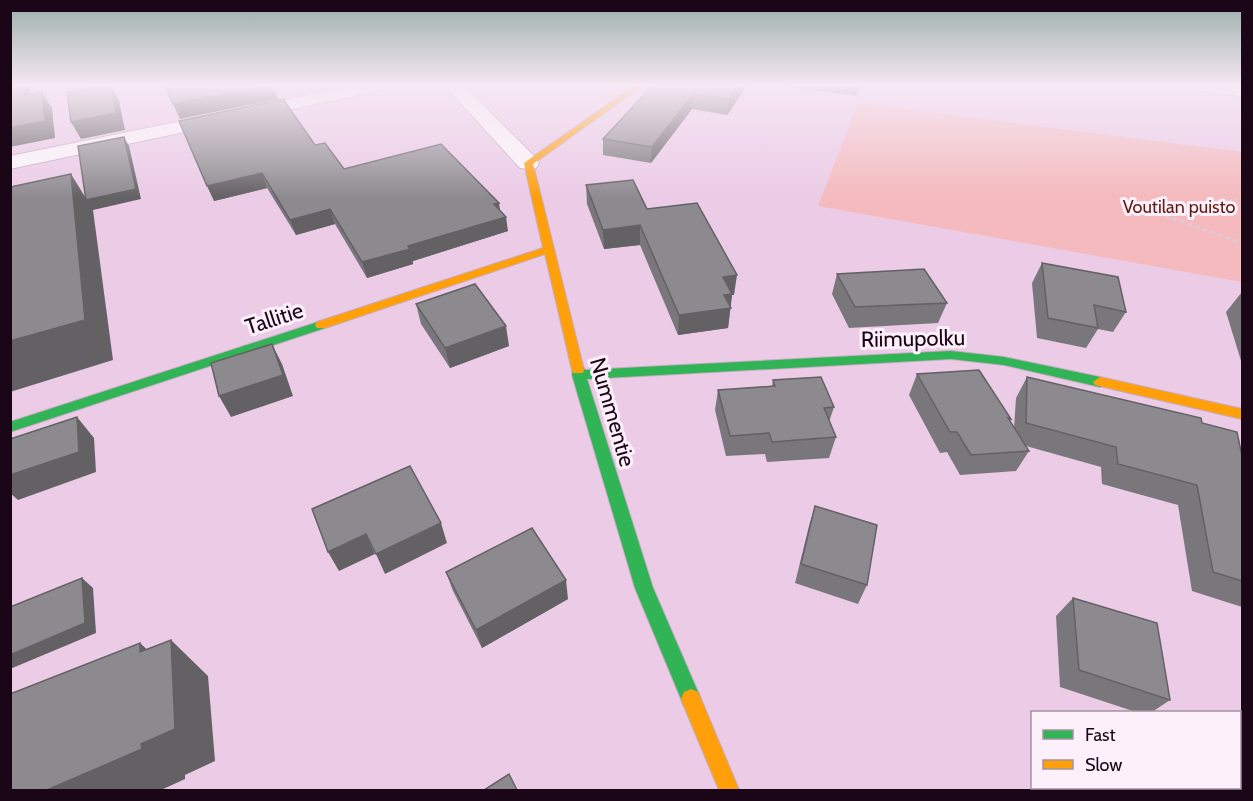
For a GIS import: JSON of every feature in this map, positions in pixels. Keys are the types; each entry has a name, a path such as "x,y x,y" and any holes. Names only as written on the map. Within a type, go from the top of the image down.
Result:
{"street":[{"path":"10,163 198,123"},
{"path":"490,123 528,163 585,123"},
{"name":"Nummentie","path":"528,163 579,375 644,588 729,790"},
{"name":"Tallitie","path":"10,427 550,249"},
{"name":"Riimupolku","path":"579,375 951,355 1004,361 1242,414"}],"path":[{"path":"1226,202 1242,197"},
{"path":"1158,213 1242,243"}],"green space":[{"name":"Voutilan puisto","path":"850,123 1018,123 1242,152 1242,282 818,206"}],"building":[{"path":"10,123 33,123 10,128"},
{"path":"180,123 300,123 315,145 325,143 344,169 441,144 499,203 494,204 506,217 408,246 410,249 362,262 330,209 290,220 262,173 207,186"},
{"path":"617,123 670,123 652,147 603,139"},
{"path":"124,137 136,189 86,200 78,146"},
{"path":"71,174 85,320 10,341 10,187"},
{"path":"633,180 647,209 697,203 737,275 723,277 732,294 724,295 731,308 679,315 640,225 603,230 586,185"},
{"path":"1042,263 1118,277 1126,312 1094,305 1098,328 1048,318"},
{"path":"924,269 947,303 855,307 837,274"},
{"path":"475,284 506,326 445,348 416,304"},
{"path":"272,344 283,375 219,396 211,363"},
{"path":"979,370 1029,451 971,455 957,432 950,432 917,374"},
{"path":"821,377 834,407 824,408 836,437 772,442 769,433 730,436 718,390 775,386 773,380"},
{"path":"1027,377 1201,418 1202,423 1237,432 1242,456 1242,581 1213,572 1197,485 1118,464 1116,447 1026,423"},
{"path":"77,417 79,452 10,475 10,439"},
{"path":"410,466 441,523 376,554 366,534 328,552 312,509"},
{"path":"815,506 877,525 867,585 801,564"},
{"path":"532,528 566,580 476,630 446,572"},
{"path":"82,578 85,623 10,655 10,607"},
{"path":"1073,598 1157,623 1170,700 1079,670"},
{"path":"171,640 175,729 141,744 142,749 47,790 10,790 10,694 140,643 140,652"},
{"path":"509,774 517,790 484,790"}],"traffic: fast":[{"path":"10,427 321,325"},
{"path":"579,375 951,355 1004,361 1100,382"},
{"path":"578,370 644,588 691,699"}],"traffic: slow":[{"path":"578,370 528,163 585,123"},
{"path":"321,325 550,249"},
{"path":"1100,382 1242,414"},
{"path":"691,699 729,790"}]}
